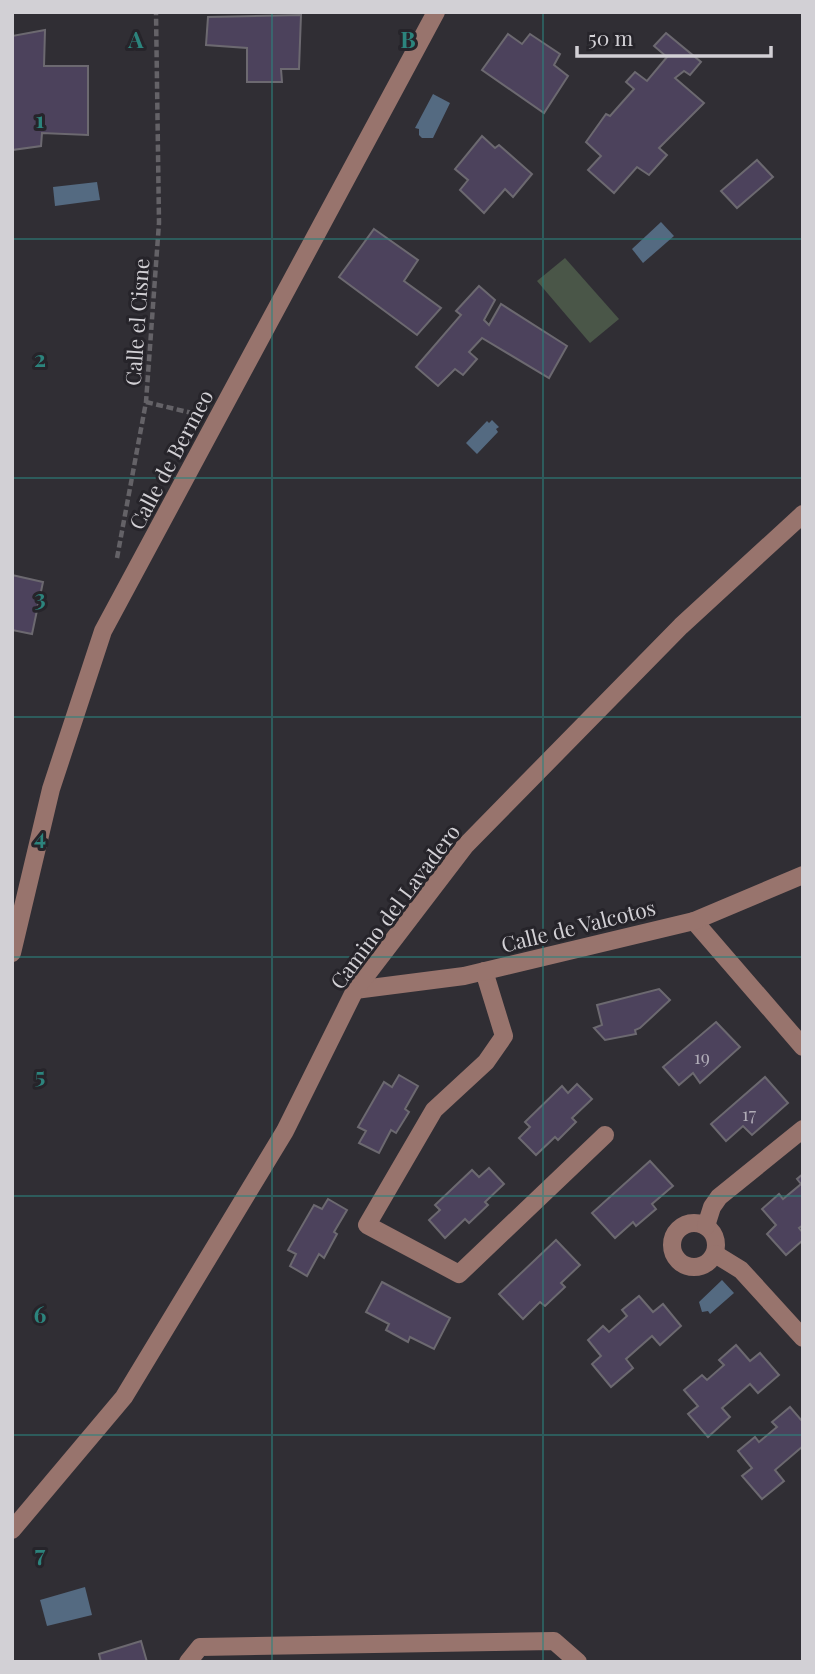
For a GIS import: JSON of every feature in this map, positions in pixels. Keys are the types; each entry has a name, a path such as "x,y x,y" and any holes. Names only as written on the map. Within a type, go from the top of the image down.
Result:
{"street":[{"name":"Calle de Bermeo","path":"12,953 51,789 103,631 436,12"},
{"name":"Camino del Lavadero","path":"12,1530 124,1396 285,1131 355,990 464,846 681,626 803,514"},
{"name":"Calle de Valcotos","path":"355,990 464,976 694,921 803,875"},
{"path":"694,921 803,1047"},
{"path":"484,971 504,1036 486,1062 434,1110 367,1225 459,1274 605,1135"},
{"path":"706,1226 712,1207 719,1197 803,1129"},
{"path":"690,1223 706,1226 716,1238 715,1254 703,1265 687,1266 675,1255 673,1239 677,1232 690,1223"},
{"path":"715,1254 741,1270 803,1338"},
{"path":"188,1662 200,1647 554,1641 578,1662"}],"path":[{"name":"Calle el Cisne","path":"116,564 146,402 159,223 156,12"},
{"path":"146,402 217,419"}],"green space":[{"path":"565,258 619,319 590,343 537,281"}],"water":[{"path":"433,94 450,103 433,138 422,138 419,129 415,128"},
{"path":"97,182 100,200 55,206 53,187"},
{"path":"661,222 674,236 643,263 632,249"},
{"path":"492,420 499,427 496,429 498,432 477,454 466,443 487,421 489,423"},
{"path":"722,1280 734,1293 710,1314 708,1311 702,1312 699,1302"},
{"path":"85,1587 92,1615 47,1626 40,1600"}],"building":[{"path":"301,15 299,69 281,69 282,82 247,82 247,48 206,45 208,17"},
{"path":"45,30 44,66 88,66 88,135 42,133 41,146 12,150 12,36"},
{"path":"666,33 701,62 690,75 684,71 675,78 704,103 659,148 667,155 649,175 637,167 614,193 588,170 601,156 586,142 606,114 610,116 634,89 626,82 635,72 647,81 667,57 654,46"},
{"path":"508,34 522,44 530,34 560,54 554,65 568,76 544,113 482,70"},
{"path":"482,136 495,148 499,145 532,174 513,197 505,189 484,213 460,190 468,180 455,169"},
{"path":"757,160 773,177 737,208 721,191"},
{"path":"374,229 418,260 404,281 441,308 417,335 339,277"},
{"path":"479,286 495,300 484,320 489,325 501,304 567,346 549,378 482,338 469,352 477,359 463,375 455,369 438,386 416,367 461,315 456,311"},
{"path":"12,575 43,582 32,634 12,630"},
{"path":"659,989 670,1000 635,1030 636,1034 605,1040 594,1028 602,1025 597,1005"},
{"path":"716,1022 740,1047 700,1083 693,1073 679,1085 663,1067"},
{"path":"399,1075 418,1086 405,1109 409,1112 396,1133 391,1130 379,1153 359,1143 366,1131 358,1127 384,1082 392,1087"},
{"path":"765,1077 788,1103 752,1135 743,1126 726,1141 711,1124"},
{"path":"577,1084 592,1099 572,1118 576,1122 558,1140 555,1137 536,1155 519,1138 530,1127 525,1122 562,1086 568,1093"},
{"path":"650,1161 673,1186 652,1204 656,1209 636,1226 633,1222 615,1238 592,1213"},
{"path":"489,1168 504,1184 485,1202 488,1205 469,1223 465,1219 445,1238 429,1220 440,1210 435,1205 472,1170 479,1177"},
{"path":"803,1174 803,1225 799,1228 803,1233 803,1240 786,1255 767,1234 776,1225 762,1209 779,1194 783,1199 801,1184 797,1179"},
{"path":"328,1199 347,1210 334,1232 337,1234 324,1258 319,1254 307,1276 290,1266 296,1254 288,1250 314,1205 322,1209"},
{"path":"556,1240 580,1265 561,1283 565,1287 545,1306 540,1302 523,1319 499,1294"},
{"path":"382,1282 450,1318 434,1349 410,1337 408,1342 386,1330 389,1324 366,1312"},
{"path":"639,1296 653,1312 663,1304 681,1326 660,1345 652,1336 626,1359 633,1368 611,1387 592,1364 601,1356 588,1340 603,1326 609,1332 627,1316 622,1310"},
{"path":"736,1345 750,1361 760,1353 779,1375 758,1393 750,1384 722,1408 730,1417 708,1437 688,1414 698,1406 684,1390 702,1375 707,1380 724,1365 719,1360"},
{"path":"790,1407 803,1422 803,1446 775,1470 784,1481 762,1499 742,1476 752,1468 738,1451 755,1437 759,1442 777,1427 772,1422"},
{"path":"141,1641 147,1662 101,1662 99,1654"}]}
